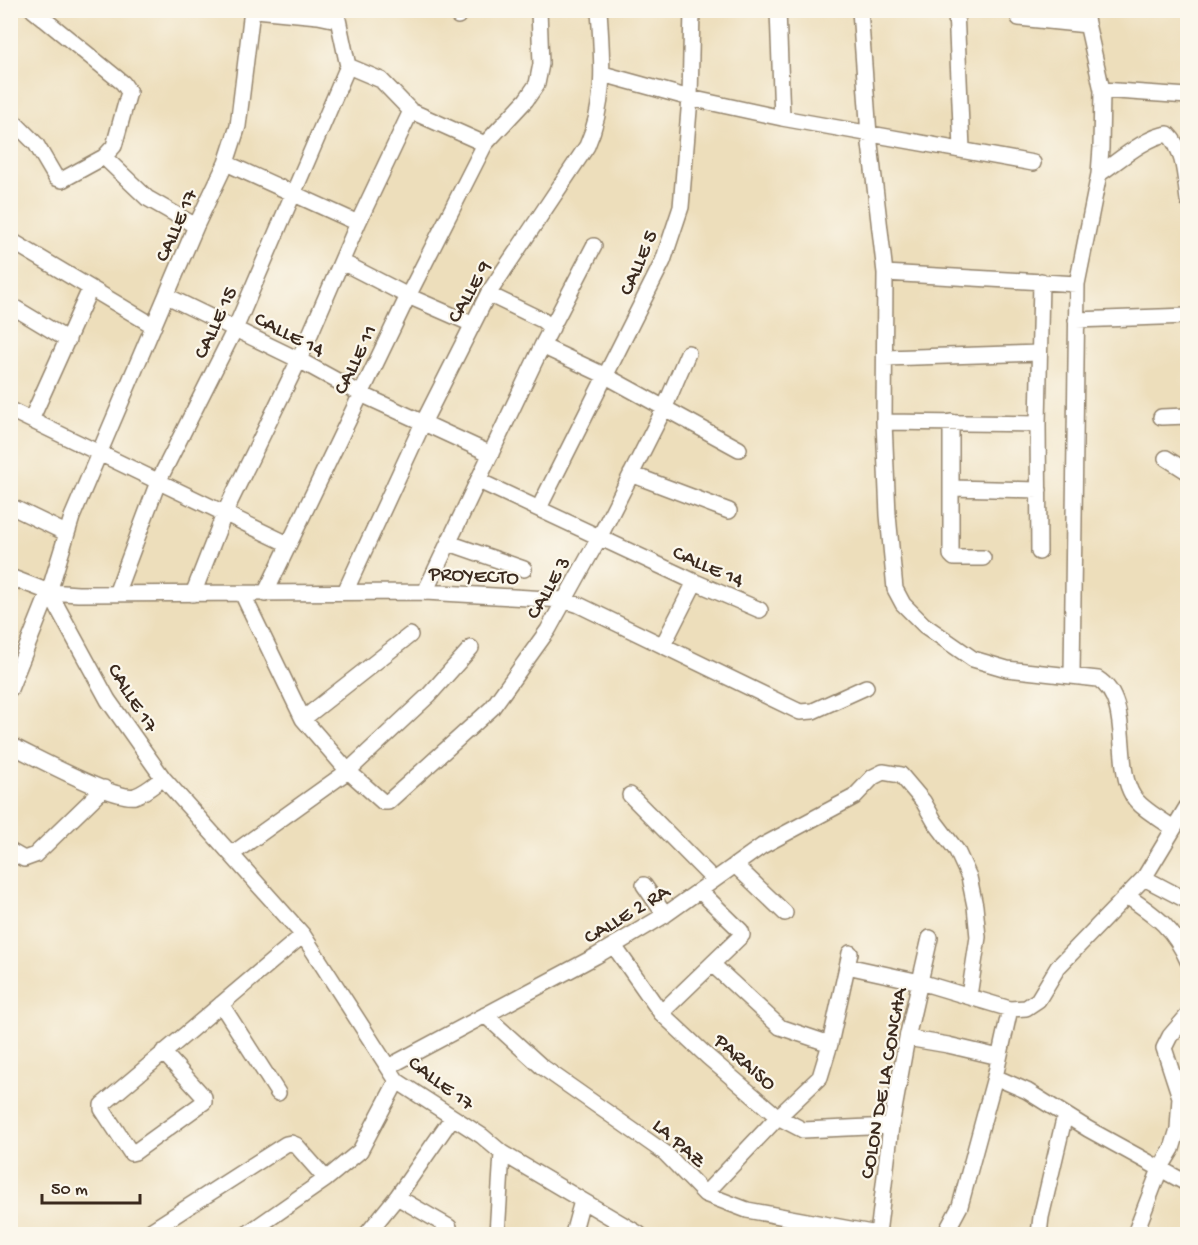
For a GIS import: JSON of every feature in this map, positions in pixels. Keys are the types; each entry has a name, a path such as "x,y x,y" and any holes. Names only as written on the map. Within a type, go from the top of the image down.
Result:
{"street":[{"path":"10,118 36,144 56,178 62,180 104,158 114,146 129,92 127,87 33,10"},
{"path":"254,10 318,16 336,15 348,66 381,80 411,111 485,144"},
{"name":"CALLE 17","path":"254,10 238,126 226,163 196,226 98,453 66,533 50,592 108,700 163,778 303,935 398,1082 482,1136 502,1153 639,1234"},
{"name":"CALLE 11","path":"265,594 408,296 485,144 526,100 537,84 541,64 539,10"},
{"name":"CALLE 9","path":"345,592 423,423 488,294 587,146 596,125 603,74 599,10"},
{"name":"CALLE 5","path":"539,508 663,261 681,207 690,98 692,10"},
{"path":"778,10 782,118"},
{"path":"860,10 869,135 885,273 884,422 888,515 895,589 903,604 924,625 973,659 1007,669 1072,675 1098,679 1106,684 1115,698 1128,781 1134,796 1173,828"},
{"path":"956,10 962,149"},
{"path":"1019,18 1086,18 1102,90 1099,174 1077,284 1072,675"},
{"name":"CALLE 15","path":"116,594 158,482 235,329 348,66"},
{"path":"603,74 690,98 782,118 1033,163"},
{"path":"1102,90 1188,96"},
{"path":"193,594 225,512 299,360 358,224 411,111"},
{"path":"1099,174 1141,145 1162,135 1168,135 1179,148 1188,200"},
{"path":"104,158 147,198 196,226"},
{"path":"226,163 358,224"},
{"path":"10,240 154,326"},
{"path":"424,592 542,346 594,246"},
{"path":"342,262 408,296 472,324"},
{"path":"885,273 1077,284"},
{"path":"1040,552 1038,424 1041,281"},
{"path":"32,420 90,289"},
{"path":"488,294 542,320 552,328"},
{"name":"CALLE 14","path":"167,296 299,360 361,394 491,454"},
{"path":"10,304 68,340"},
{"path":"1076,320 1188,316"},
{"path":"542,346 606,376 739,449"},
{"name":"CALLE 3","path":"348,771 383,802 388,802 492,708 548,630 599,538 664,409 688,354"},
{"path":"885,358 1039,354"},
{"path":"10,410 288,544"},
{"path":"1161,417 1188,416"},
{"path":"884,422 1038,424"},
{"path":"951,422 952,557 983,558"},
{"path":"1166,458 1188,472"},
{"path":"631,474 729,511"},
{"name":"CALLE 14","path":"479,481 760,610"},
{"path":"951,488 1039,490"},
{"path":"10,506 66,533"},
{"path":"449,543 524,569"},
{"name":"PROYECTO","path":"10,577 50,592 243,595 424,592 564,600 579,604 800,712 813,711 866,687"},
{"path":"663,645 695,582"},
{"path":"10,689 50,592"},
{"path":"243,595 303,719 348,771"},
{"path":"303,719 410,635"},
{"path":"232,854 348,771 429,695 471,648"},
{"path":"10,745 105,788 134,796 163,778"},
{"name":"CALLE 2 RA","path":"388,1067 614,946 665,915 762,846 848,801 873,777 883,772 901,775 923,801 935,822 957,851 969,877 978,937 969,996"},
{"path":"10,851 24,859 35,855 105,788"},
{"path":"630,795 714,880"},
{"path":"705,1194 778,1117 820,1077 830,1044 848,959 1010,1009 1026,1008 1038,1000 1058,967 1144,878 1188,805"},
{"path":"735,865 784,913"},
{"path":"1144,878 1188,901"},
{"path":"644,885 665,915"},
{"path":"661,1013 743,933 700,891"},
{"path":"1127,896 1159,918 1174,935 1188,961"},
{"path":"163,1052 204,1097 204,1102 131,1153 102,1107 163,1052 303,935"},
{"name":"COLON DE LA CONCHA","path":"878,1234 891,1126 907,1038 930,938"},
{"name":"PARAISO","path":"614,946 661,1013 778,1117 803,1130 891,1126"},
{"path":"712,964 780,1027 830,1044"},
{"path":"221,1004 278,1093"},
{"path":"945,1234 960,1206 995,1077 1010,1009"},
{"name":"LA PAZ","path":"485,1015 542,1066 665,1153 705,1194 747,1210 878,1234"},
{"path":"1135,1234 1160,1168 1172,1149 1178,1128 1179,1097 1164,1048 1170,1036 1188,1015"},
{"path":"907,1038 999,1057"},
{"path":"995,1077 1027,1091 1188,1184"},
{"path":"247,1234 326,1179 360,1152 398,1082"},
{"path":"1040,1234 1041,1217 1065,1115"},
{"path":"368,1234 452,1118"},
{"path":"152,1230 286,1144 296,1145 326,1179"},
{"path":"497,1234 502,1153"},
{"path":"397,1197 449,1227 450,1234"},
{"path":"573,1234 582,1202"}]}
